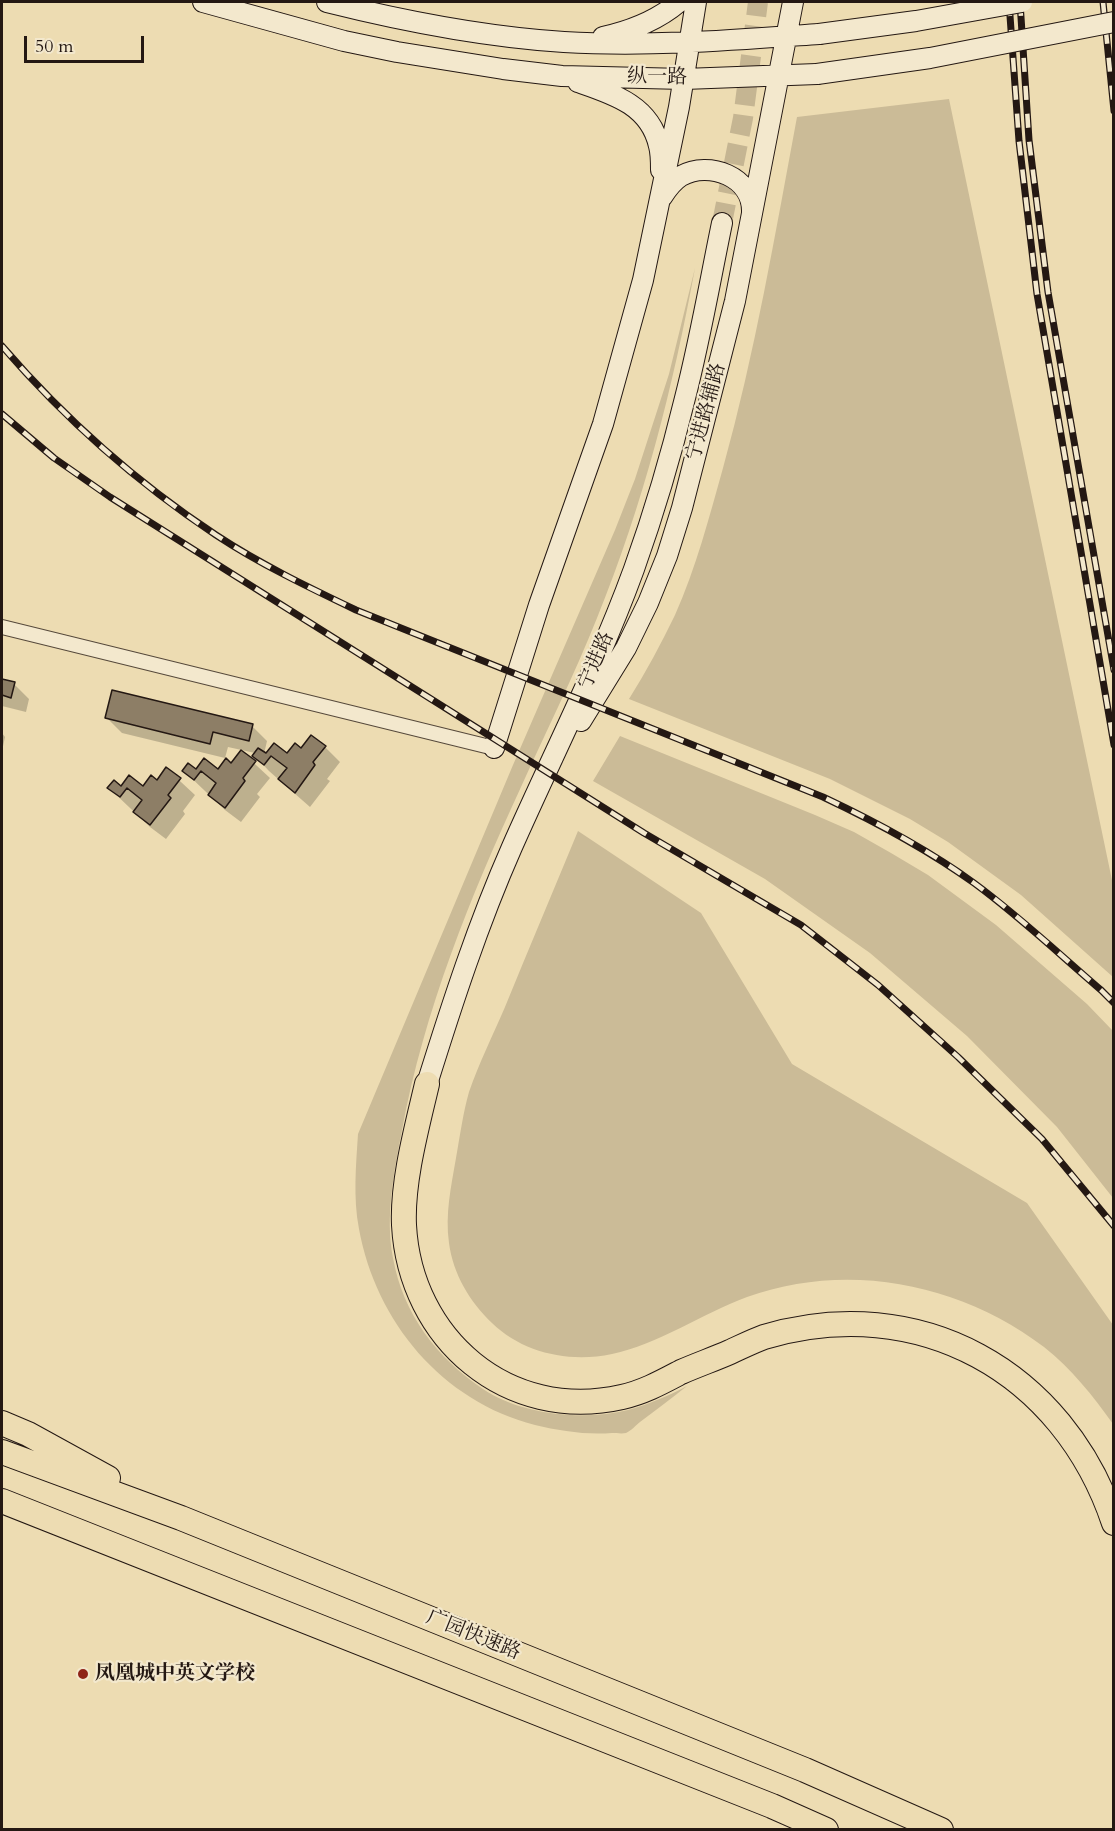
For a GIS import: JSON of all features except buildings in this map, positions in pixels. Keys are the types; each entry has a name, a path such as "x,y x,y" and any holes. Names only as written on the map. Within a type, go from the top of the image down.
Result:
{"highway":[{"path":"427,1084 411,1155 406,1190 404,1222 407,1255 415,1286 429,1315 448,1341 471,1364 498,1381 527,1393 559,1400 591,1401 622,1397 653,1387 681,1372 761,1338 799,1328 837,1323 876,1324 915,1330 951,1342 986,1360 1018,1382 1041,1403 1062,1426 1080,1452 1096,1479 1113,1523"},
{"path":"2,1423 28,1434 181,1518"},
{"name":"广园快速路","path":"2,1452 181,1518 805,1770 941,1830"},
{"path":"2,1501 772,1806 826,1830"},
{"path":"2,1515 238,1593"}],"street":[{"name":"纵一路","path":"203,2 293,28 396,52 562,76 684,79 817,74 930,58 1113,22"},
{"name":"纵一路","path":"327,2 454,28 564,42 669,44 819,34 916,21 1022,2"},
{"path":"564,42 605,36 637,26 665,14 679,2"},
{"path":"2,627 494,748 539,605 603,424 643,279 684,79 696,2"},
{"name":"宁进路辅路","path":"537,792 626,648 667,556 717,377 735,301 793,2"},
{"path":"1034,38 1113,34"},
{"path":"562,76 615,95 635,106 650,124 659,146 660,200"},
{"path":"660,200 669,186 681,176 696,171 712,170 728,175 741,184 749,194 752,221"},
{"name":"宁进路","path":"427,1084 462,975 488,907 537,792 589,681 653,514 699,340 722,223"}],"shaded area":[{"path":"949,99 1113,885 1113,977 1021,895 948,842 910,819 830,779 629,699 675,615 707,524 755,338 797,117"},
{"path":"695,268 666,402 629,533 588,640 484,870 436,998 411,1086 399,1146 390,1210 393,1258 405,1298 414,1316 424,1333 451,1363 466,1377 498,1398 534,1410 592,1415 636,1408 687,1386 626,1433 573,1432 535,1425 501,1414 471,1397 443,1377 418,1353 398,1326 381,1295 368,1263 359,1229 356,1193 358,1134 635,479 669,374"},
{"path":"620,736 815,815 854,832 891,853 928,875 996,925 1087,1004 1113,1031 1113,1198 1057,1127 967,1036 870,953 765,879 593,781"},
{"path":"578,831 701,913 792,1064 1027,1203 1113,1325 1113,1424 1063,1364 1044,1347 1011,1325 976,1307 902,1284 863,1280 824,1281 785,1286 730,1304 646,1344 629,1350 596,1356 563,1356 532,1348 504,1333 484,1315 464,1287 454,1266 449,1243 449,1200 463,1116 477,1070"}],"tunnel":[{"path":"722,223 743,118 758,2"}],"railway":[{"path":"1009,2 1019,141 1037,294 1114,745"},
{"path":"1020,2 1029,140 1048,292 1114,670"},
{"path":"1103,2 1114,111"},
{"path":"2,346 76,424 130,471 186,515 250,556 356,610 823,797 862,816 920,847 974,883 1023,922 1114,1003"},
{"path":"2,414 54,458 110,497 644,833 801,925 878,985 958,1057 1042,1139 1114,1226"}],"place":[{"name":"凤凰城中英文学校","path":"83,1674"}]}
